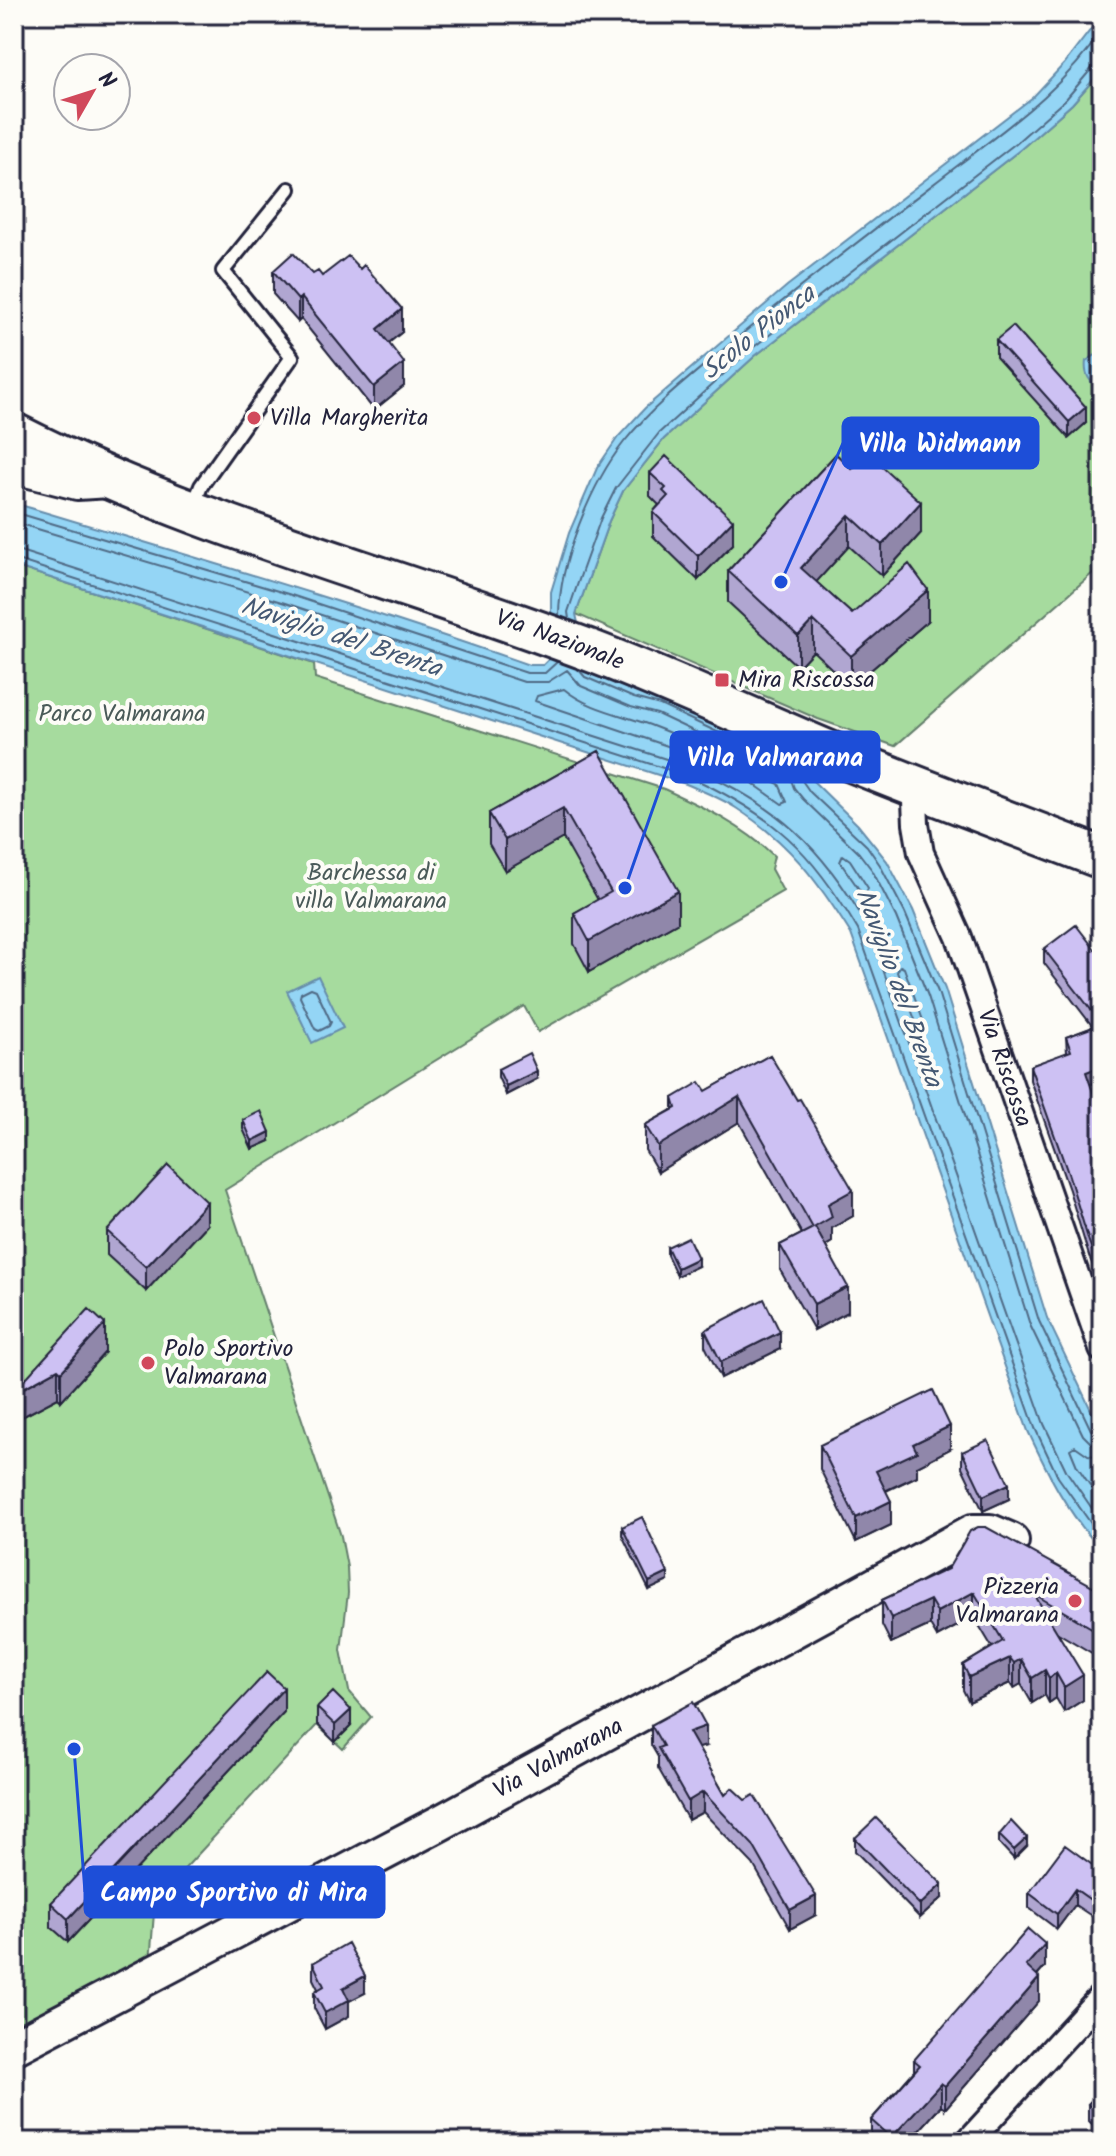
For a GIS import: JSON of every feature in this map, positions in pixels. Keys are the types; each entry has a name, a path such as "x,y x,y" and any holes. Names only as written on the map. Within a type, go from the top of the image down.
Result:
{"main road":[{"name":"Via Nazionale","path":"15,446 190,513 587,649 919,787 1102,858"}],"street":[{"name":"Via Riscossa","path":"919,787 915,801 921,853 964,950 1102,1349"},
{"name":"Via Valmarana","path":"14,2047 440,1823 973,1532 990,1532 1034,1554"},
{"path":"968,2142 1102,1996"}],"lane":[{"path":"190,513 201,486 292,357 223,271 289,189"}],"green space":[{"path":"1102,70 1102,565 895,746 818,719 576,614 623,491 664,439 755,356 1021,149 1072,104"},
{"path":"14,566 314,664 315,678 664,789 722,818 762,845 774,856 771,869 783,891 538,1032 524,1006 225,1190 341,1536 348,1593 341,1650 349,1691 371,1717 343,1749 317,1725 155,1901 150,1962 14,2027"}],"water":[{"path":"1102,15 1102,70 1072,104 1021,149 755,356 664,439 623,491 576,614 588,670 795,758 810,768 810,778 858,825 887,861 913,910 945,989 1047,1318 1102,1433 1102,1550 1069,1509 1028,1431 851,934 827,897 787,849 736,808 686,784 14,566 14,503 337,601 529,665 543,665 551,657 551,592 569,533 597,468 618,437 645,408 787,286 1033,97 1064,64"},
{"path":"1102,351 1102,390 1089,378 1086,361"},
{"path":"318,976 343,1028 312,1043 287,991"}],"building":[{"path":"293,253 313,274 318,271 322,276 348,256 360,269 364,265 402,309 378,329 404,363 374,387 301,297 298,300 273,271"},
{"path":"1013,326 1086,407 1069,422 996,340"},
{"path":"867,453 921,502 882,545 849,515 801,568 852,614 909,564 928,590 851,656 813,620 798,636 728,571 836,454 852,469"},
{"path":"666,456 733,520 698,556 653,512 668,496 663,491 666,488 650,473"},
{"path":"599,751 678,891 589,941 574,913 611,892 563,808 505,840 489,813"},
{"path":"1076,925 1097,952 1102,948 1102,1024 1044,949"},
{"path":"1102,1024 1102,1066 1086,1072 1102,1118 1102,1274 1030,1066 1071,1051 1066,1037"},
{"path":"529,1053 537,1071 506,1086 498,1069"},
{"path":"770,1055 797,1100 800,1099 853,1190 828,1204 832,1217 815,1227 848,1287 814,1304 780,1245 813,1228 739,1097 658,1146 645,1125 676,1108 673,1098 700,1082 706,1091"},
{"path":"261,1111 270,1132 252,1141 243,1120"},
{"path":"168,1165 207,1202 146,1267 107,1231"},
{"path":"688,1237 698,1258 677,1268 667,1247"},
{"path":"764,1299 780,1332 721,1362 705,1330"},
{"path":"89,1309 105,1324 61,1372 58,1369 18,1391 16,1389"},
{"path":"933,1390 950,1426 913,1444 917,1452 876,1471 891,1501 856,1518 820,1445"},
{"path":"988,1440 1009,1484 983,1496 962,1452"},
{"path":"642,1517 668,1573 649,1582 622,1527"},
{"path":"986,1527 1102,1591 1102,1634 1034,1594 1083,1675 1064,1687 1056,1673 1049,1678 1045,1670 1032,1678 1021,1659 1014,1663 1010,1658 969,1677 963,1665 1003,1641 974,1592 937,1612 930,1600 891,1618 882,1600 948,1569 970,1531"},
{"path":"267,1672 284,1688 68,1919 51,1903"},
{"path":"333,1692 351,1710 335,1725 317,1708"},
{"path":"693,1702 706,1726 689,1732 725,1795 732,1788 745,1800 754,1795 816,1896 790,1910 753,1845 703,1792 688,1801 658,1748 663,1746 651,1725"},
{"path":"876,1818 942,1884 920,1905 855,1838"},
{"path":"1011,1821 1027,1838 1014,1850 999,1835"},
{"path":"1065,1845 1102,1872 1102,1908 1075,1889 1057,1914 1029,1893"},
{"path":"1028,1929 1045,1944 1026,1966 1039,1978 945,2086 941,2083 891,2138 871,2120 920,2065 914,2060"},
{"path":"348,1943 365,1976 343,1988 349,2000 325,2013 314,1992 324,1986 313,1963"},
{"path":"1102,2090 1102,2117 1088,2104"}],"place":[{"name":"Villa Margherita","path":"254,418"},
{"name":"Villa Widmann","path":"781,582"},
{"name":"Mira Riscossa","path":"722,680"},
{"name":"Villa Valmarana","path":"625,888"},
{"name":"Polo Sportivo Valmarana","path":"148,1363"},
{"name":"Pizzeria Valmarana","path":"1075,1601"},
{"name":"Campo Sportivo di Mira","path":"74,1749"}],"water label":[{"name":"Scolo Pionca","path":"759,333"},
{"name":"Naviglio del Brenta","path":"341,638"},
{"name":"Naviglio del Brenta","path":"898,988"}],"park label":[{"name":"Parco Valmarana","path":"122,714"},
{"name":"Barchessa di villa Valmarana","path":"371,887"}]}
